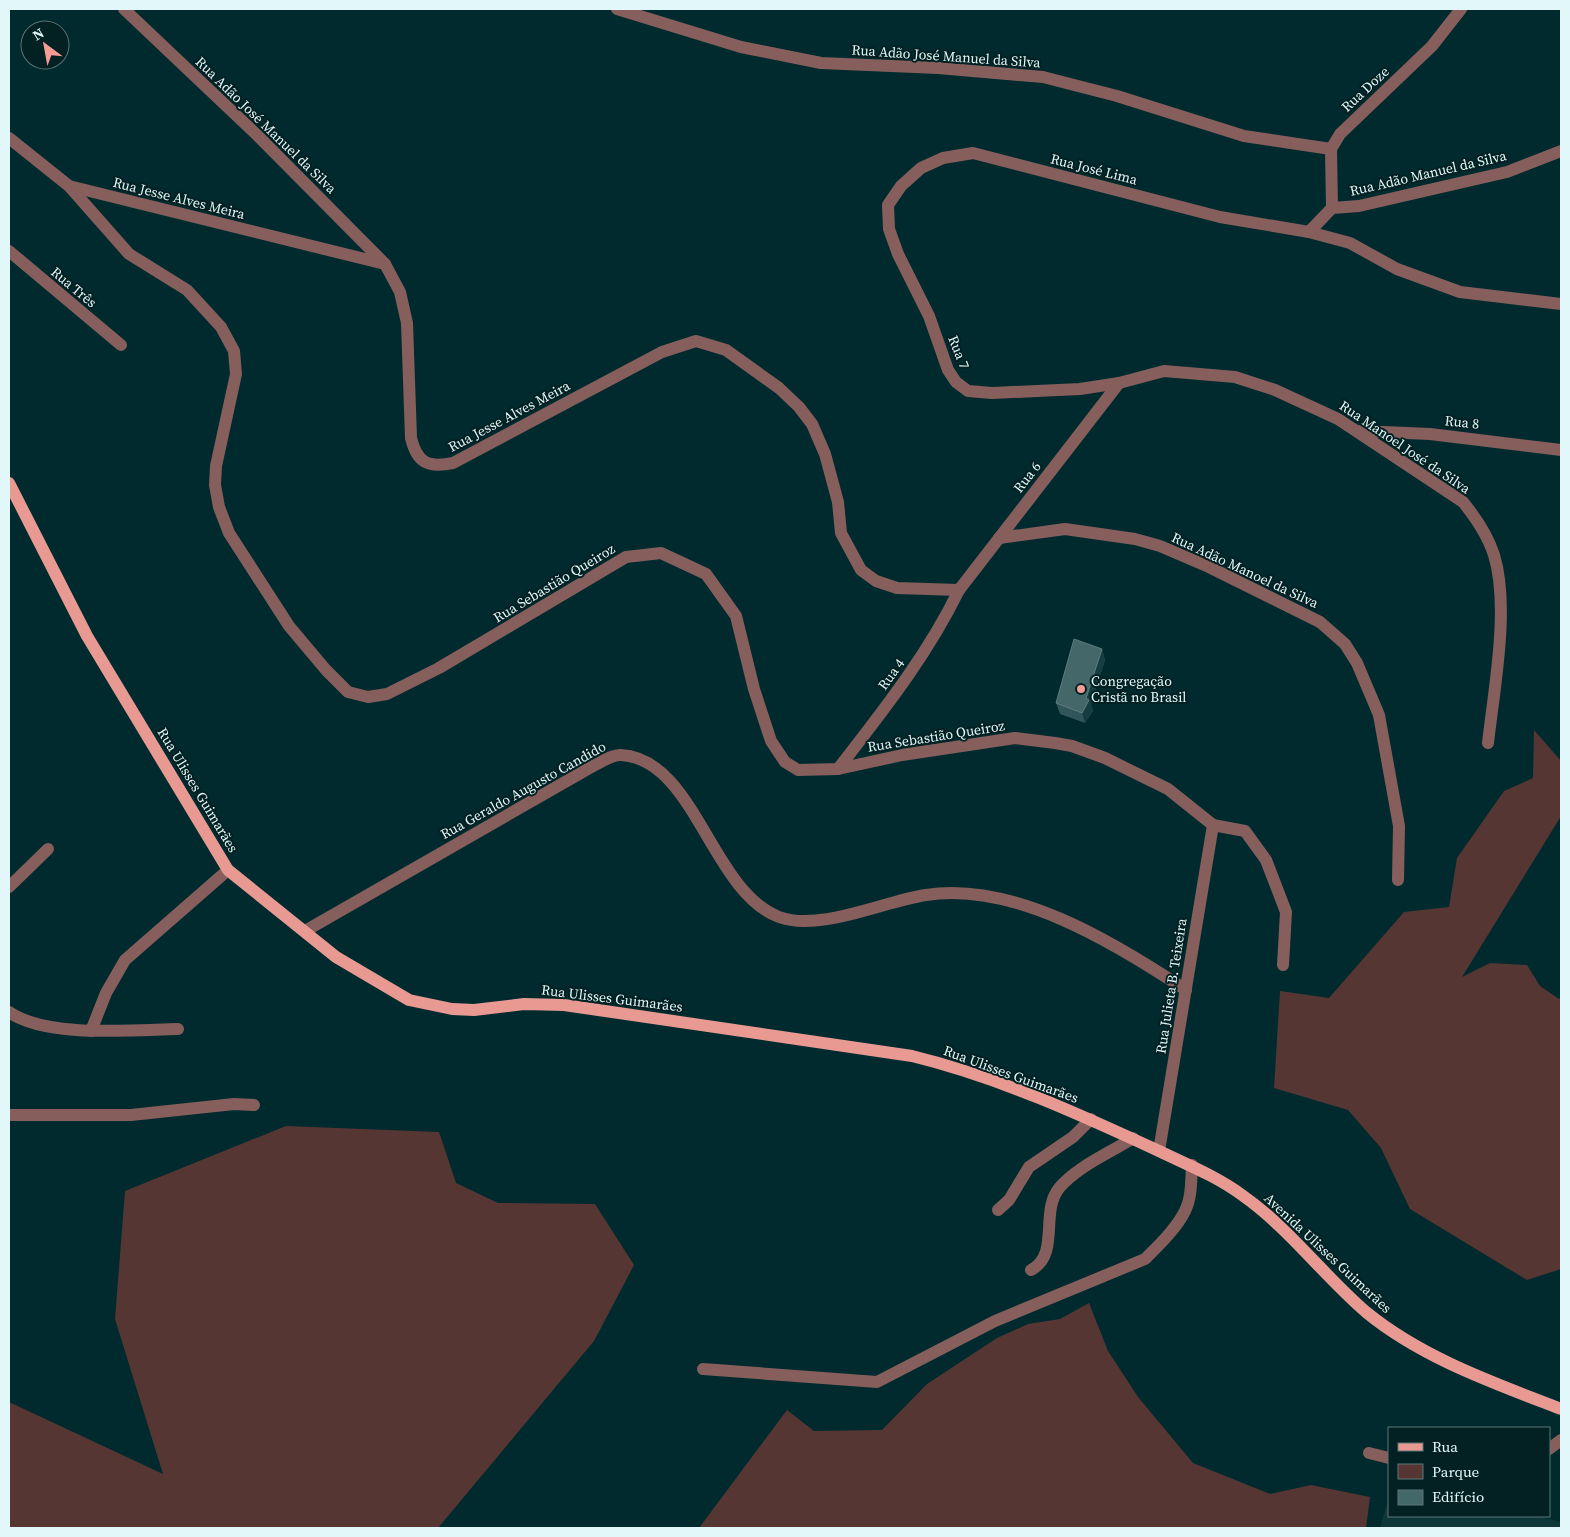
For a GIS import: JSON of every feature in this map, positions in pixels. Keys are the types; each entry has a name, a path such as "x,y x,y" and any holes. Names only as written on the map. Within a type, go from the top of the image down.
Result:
{"main road":[{"name":"Rua Ulisses Guimarães","path":"9,483 87,636 228,870 336,957 379,984 410,1000 428,1005 474,1010 524,1004 564,1005 912,1056 955,1067 1090,1119 1159,1151"},
{"name":"Avenida Ulisses Guimarães","path":"1159,1151 1192,1165 1229,1186 1257,1207 1365,1311 1392,1332 1430,1355 1561,1409"}],"street":[{"name":"Rua Adão José Manuel da Silva","path":"124,9 258,136 385,264"},
{"name":"Rua Adão José Manuel da Silva","path":"618,9 741,48 820,63 938,68 1043,76 1109,94 1244,136 1331,149"},
{"name":"Rua Doze","path":"1331,149 1340,134 1350,123 1432,46 1461,9"},
{"name":"Rua Sebastião Queiroz","path":"9,138 69,186 129,254 187,290 221,327 234,351 236,374 216,466 215,485 219,507 229,533 289,626 326,670 348,692 368,697 387,694 439,668 626,557 660,553 706,574 736,616 754,689 770,741 782,758 798,770 838,769 930,750 1015,738 1072,746 1105,758 1168,789 1213,825 1245,831 1266,860 1286,912 1283,964"},
{"path":"1309,232 1332,208 1331,149"},
{"name":"Rua Adão Manuel da Silva","path":"1332,208 1359,206 1507,172 1561,151"},
{"name":"Rua José Lima","path":"888,205 901,186 921,168 943,158 972,153 1220,217 1309,232 1350,243 1397,269 1460,292 1561,304"},
{"name":"Rua Jesse Alves Meira","path":"69,186 385,264 400,292 407,323 411,438 414,452 422,461 437,466 453,463 662,352 696,341 726,350 779,388 812,424 825,454 838,502 841,533 861,570 876,581 897,588 959,590"},
{"name":"Rua 7","path":"888,205 889,228 898,254 929,316 948,370 956,382 968,391 992,393 1080,389 1119,383"},
{"name":"Rua Três","path":"9,251 120,346"},
{"name":"Rua Manoel José da Silva","path":"1119,383 1164,371 1234,377 1306,403 1358,431 1463,502 1475,517 1494,555 1502,610 1488,743"},
{"name":"Rua 6","path":"959,590 1119,383"},
{"name":"Rua 8","path":"1358,431 1430,434 1561,450"},
{"name":"Rua Adão Manoel da Silva","path":"999,538 1065,529 1108,534 1160,546 1209,566 1320,622 1345,644 1357,663 1379,715 1400,826 1398,880"},
{"name":"Rua 4","path":"838,769 926,651 959,590"},
{"name":"Rua Geraldo Augusto Candido","path":"305,931 585,770 619,754 638,759 660,771 698,819 719,857 738,883 761,908 780,917 804,921 848,915 925,895 951,892 986,894 1031,907 1081,930 1137,957 1186,990"},
{"name":"Rua Julieta B. Teixeira","path":"1159,1151 1213,825"},
{"path":"9,887 48,849"},
{"path":"92,1031 106,993 125,960 228,870"},
{"path":"9,1012 16,1017 46,1026 92,1031 178,1029"},
{"path":"9,1115 131,1115 234,1104 254,1105"},
{"path":"998,1210 1009,1200 1029,1167 1073,1137 1090,1119"},
{"path":"1031,1270 1042,1262 1047,1253 1050,1209 1060,1187 1078,1172 1133,1138"},
{"path":"703,1369 877,1382 995,1321 1145,1258 1164,1240 1185,1211 1190,1195 1192,1165"},
{"path":"1550,1448 1561,1440"},
{"path":"1369,1453 1388,1458"}],"shaded area":[{"path":"1388,1500 1388,1517 1542,1517 1561,1522 1561,1528 1380,1528"}],"green space":[{"path":"1534,730 1561,761 1561,816 1462,977 1490,963 1527,965 1540,986 1559,999 1561,997 1561,1269 1527,1280 1410,1209 1381,1148 1348,1110 1274,1088 1280,991 1329,998 1404,912 1449,907 1457,858 1504,791 1533,778"},
{"path":"286,1126 439,1132 456,1183 498,1203 595,1204 634,1265 594,1341 438,1528 9,1528 9,1402 163,1474 115,1319 125,1191"},
{"path":"1089,1303 1108,1351 1138,1397 1193,1463 1270,1494 1311,1485 1370,1497 1366,1528 699,1528 787,1410 814,1431 882,1430 927,1384 997,1338 1028,1324 1060,1319"}],"building":[{"name":"Congregação Cristã no Brasil","path":"1074,639 1102,649 1086,698 1089,700 1082,713 1056,703"}],"place":[{"name":"Congregação Cristã no Brasil","path":"1081,689"}]}
